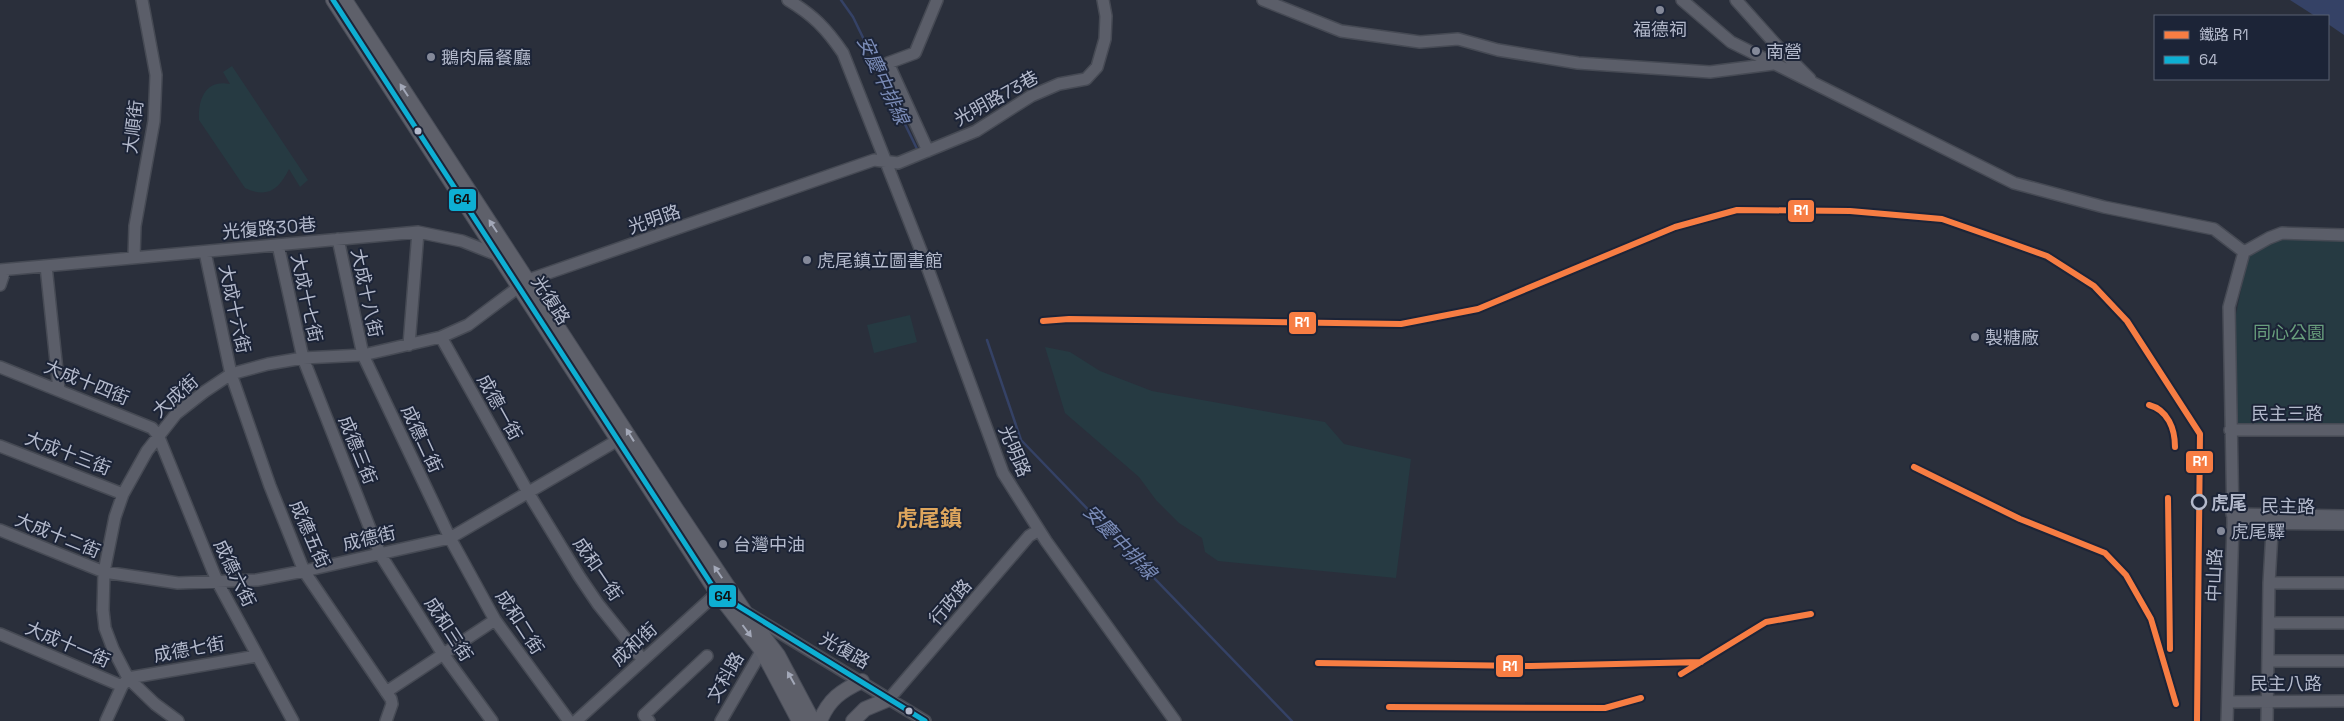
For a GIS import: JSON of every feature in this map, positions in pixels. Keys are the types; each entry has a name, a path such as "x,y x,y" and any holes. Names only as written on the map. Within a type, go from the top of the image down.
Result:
{"main road":[{"name":"光復路","path":"333,0 496,252 524,283 745,612"},
{"name":"光復路","path":"345,0 524,283 618,440 716,593"},
{"name":"文科路","path":"716,593 768,641 799,721"},
{"name":"文科路","path":"745,612 780,659 813,721"},
{"path":"820,721 834,697 844,689 862,681"},
{"path":"853,721 865,709 889,699"}],"street":[{"name":"大順街","path":"134,258 136,226 154,121 156,75 142,0"},
{"name":"光明路","path":"788,0 816,19 828,31 843,53 926,261 1003,473 1039,530 1175,721"},
{"path":"928,151 888,63 915,53 937,0"},
{"name":"光明路73巷","path":"886,162 898,163 928,151 976,131 1031,96 1059,84 1086,79 1097,67 1105,40 1106,16 1103,0"},
{"path":"1263,0 1341,31 1420,42 1458,39 1498,50 1578,63 1710,72 1773,64"},
{"path":"1682,0 1731,42 2014,183 2104,207 2214,229 2244,252 2269,238 2282,234 2344,235"},
{"path":"1736,0 1779,48 1818,86"},
{"name":"光明路","path":"524,283 874,160 886,162"},
{"name":"光復路30巷","path":"2,270 418,232 462,241 496,252"},
{"path":"409,345 418,232"},
{"name":"大成十八街","path":"338,240 363,354"},
{"name":"大成十七街","path":"278,245 303,358"},
{"name":"大成十六街","path":"205,252 231,374"},
{"name":"中山路","path":"2227,721 2232,518 2229,307 2244,252"},
{"path":"46,266 59,390"},
{"path":"0,285 2,270"},
{"name":"大成街","path":"178,721 125,682 105,628 103,610 104,572 115,517 123,494 158,435 176,414 231,374 268,364 303,358 363,354 441,337 468,326 524,283"},
{"name":"成德一街","path":"441,337 529,494"},
{"name":"成德二街","path":"363,354 450,538"},
{"name":"成德三街","path":"303,358 380,554"},
{"name":"大成十四街","path":"0,367 152,428 158,435"},
{"name":"成德五街","path":"231,374 270,486 304,571 386,692 392,704 386,721"},
{"name":"民主三路","path":"2230,430 2344,430"},
{"name":"成德六街","path":"158,435 217,581 293,721"},
{"name":"成德街","path":"104,572 178,582 256,580 450,538 529,494 618,440"},
{"name":"大成十三街","path":"0,446 123,494"},
{"name":"成和一街","path":"529,494 598,604 643,660"},
{"path":"2232,518 2272,519 2344,516"},
{"path":"2267,721 2270,661 2269,583 2272,519"},
{"name":"民主路","path":"2272,519 2344,524"},
{"name":"大成十二街","path":"0,530 104,572"},
{"name":"行政路","path":"889,699 1029,536 1039,530"},
{"name":"成和二街","path":"450,538 495,620 569,721"},
{"name":"成和三街","path":"380,554 443,654 492,721"},
{"path":"2269,583 2344,583"},
{"name":"光復路","path":"716,593 745,612"},
{"name":"成和街","path":"576,721 716,593"},
{"path":"386,692 495,620"},
{"path":"2270,623 2344,623"},
{"name":"大成十一街","path":"0,634 125,682"},
{"name":"光復路","path":"768,641 862,681 925,721"},
{"name":"文科路","path":"721,721 768,641"},
{"name":"成德七街","path":"125,682 257,656"},
{"path":"650,721 644,716 707,656"},
{"path":"2270,661 2344,662"},
{"path":"106,721 125,682"},
{"name":"民主八路","path":"2228,702 2268,700 2344,701"}],"green space":[{"path":"232,66 308,180 300,187 289,169 277,187 272,190 260,192 245,188 199,120 200,105 205,93 214,85 221,83 230,84 223,72"},
{"name":"同心公園","path":"2282,237 2344,240 2344,426 2236,427 2235,319 2248,256"},
{"path":"910,315 917,342 874,353 867,325"},
{"path":"1045,347 1070,352 1100,371 1152,391 1325,422 1344,444 1411,459 1396,578 1218,561 1205,552 1202,538 1179,523 1156,500 1139,477 1065,413"}],"water":[{"path":"2290,0 2344,0 2344,35 2329,25 2329,15 2313,15"}],"waterway":[{"name":"安慶中排線","path":"841,0 853,17 918,151"},
{"name":"安慶中排線","path":"987,340 1021,440 1292,721"}],"rail line":[{"name":"R1","path":"1043,321 1069,319 1401,324 1478,309 1675,227 1737,210 1850,211 1942,219 2047,256 2094,286 2127,321 2200,434 2197,721"},
{"name":"R1","path":"2149,405 2166,416 2172,427 2175,447"},
{"name":"R1","path":"1914,467 2020,519 2105,553 2126,575 2151,619 2176,704"},
{"name":"R1","path":"2168,498 2170,649"},
{"name":"R1","path":"1681,674 1766,622 1811,614"},
{"name":"R1","path":"1318,663 1531,666 1701,662"},
{"name":"R1","path":"1389,707 1605,708 1641,698"}],"transit line":[{"name":"64","path":"333,0 717,593 925,721"}],"place":[{"name":"福德祠","path":"1660,10"},
{"name":"南營","path":"1756,51"},
{"name":"鵝肉扁餐廳","path":"431,57"},
{"name":"虎尾鎮立圖書館","path":"807,260"},
{"name":"製糖廠","path":"1975,337"},
{"name":"虎尾","path":"2199,502"},
{"name":"虎尾驛","path":"2221,531"},
{"name":"台灣中油","path":"723,544"}],"district":[{"name":"虎尾鎮","path":"929,518"}]}
